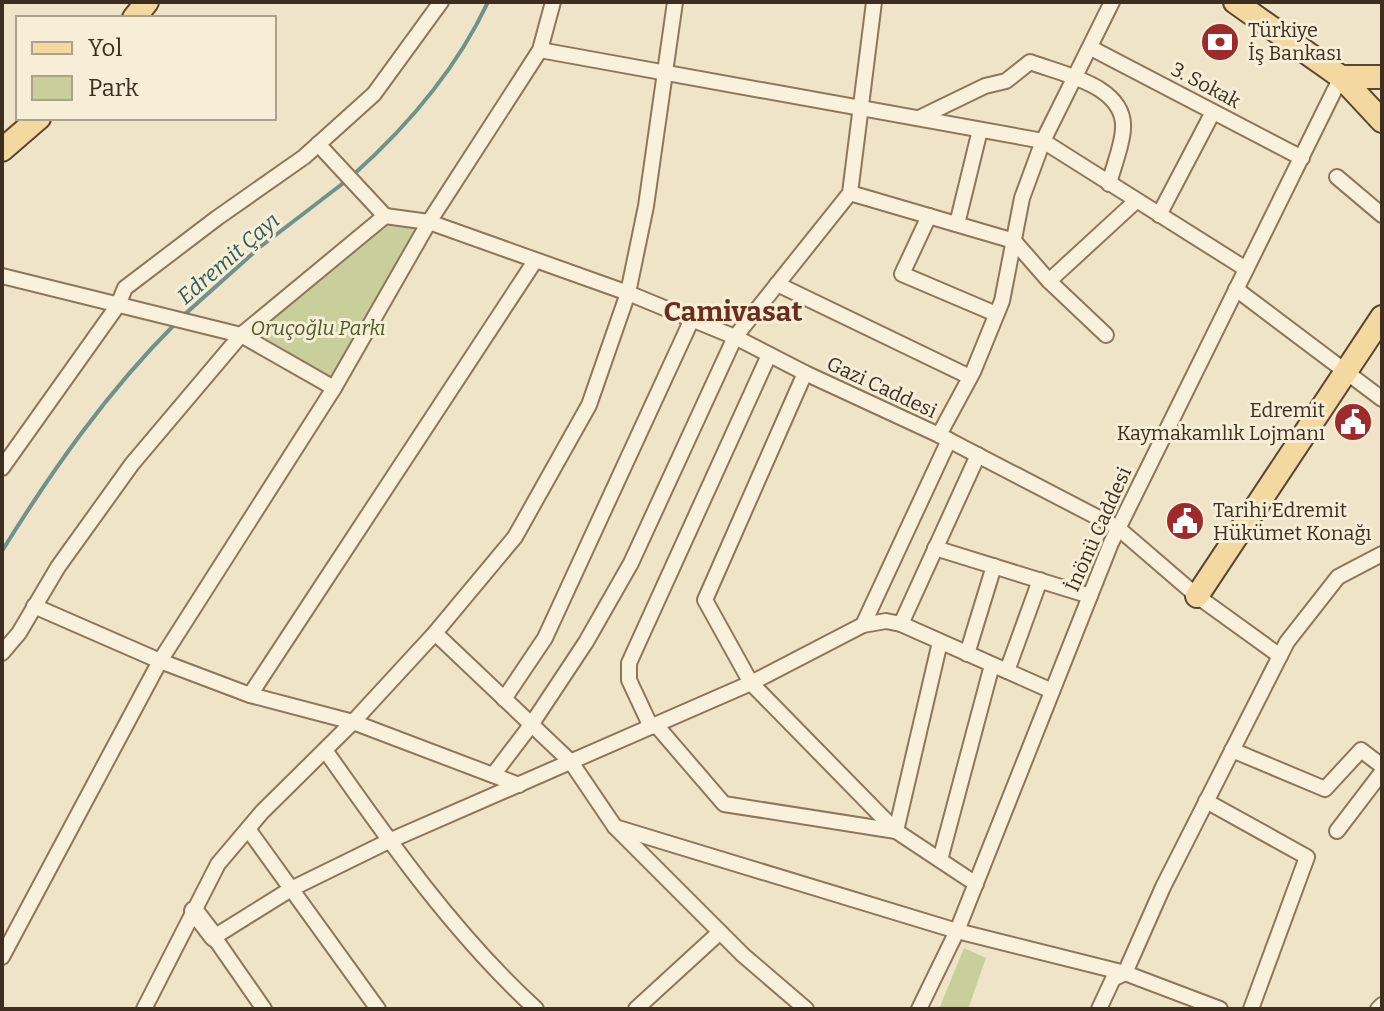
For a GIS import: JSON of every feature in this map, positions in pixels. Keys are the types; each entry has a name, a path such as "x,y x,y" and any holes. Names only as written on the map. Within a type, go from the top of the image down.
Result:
{"main road":[{"path":"1235,2 1341,77 1382,121"},
{"path":"1341,77 1382,77"},
{"path":"2,150 37,120"},
{"path":"1201,599 1350,375 1382,317"},
{"path":"1350,375 1382,336"}],"street":[{"path":"2,468 123,306 125,288 318,144 374,94 441,2"},
{"path":"2,957 160,661 334,388 429,222 540,50 553,2"},
{"path":"144,1009 218,864 435,633 515,537 589,405 628,293 646,206 675,2"},
{"path":"493,775 531,725 586,642 631,563 735,337 850,193 874,2"},
{"path":"863,625 1002,301 1022,198 1043,141 1112,2"},
{"name":"3. Sokak","path":"1091,48 1302,158"},
{"path":"540,50 1043,141 1246,269"},
{"path":"920,117 985,86 1006,81 1030,62 1086,81 1107,93 1121,112 1123,129 1109,184"},
{"name":"İnönü Caddesi","path":"919,1009 957,931 1118,528 1341,77"},
{"path":"1159,215 1213,112"},
{"path":"957,224 980,130"},
{"path":"2,653 19,633 58,567 132,464 241,335 385,216 318,144"},
{"path":"1337,177 1382,215"},
{"path":"850,193 1014,241 1049,281 1106,335"},
{"path":"1049,281 1136,201"},
{"name":"Gazi Caddesi","path":"385,216 429,222 628,293 735,337 944,438 1118,528 1201,599 1280,656"},
{"path":"929,216 902,274 996,314"},
{"path":"250,695 535,261"},
{"path":"2,276 241,335 334,388"},
{"path":"777,284 970,377"},
{"path":"1236,289 1382,399"},
{"path":"504,699 545,638 692,319"},
{"path":"769,355 629,663 629,680 654,726 724,804 896,831"},
{"path":"805,373 705,600 751,683 896,831 976,884"},
{"path":"901,624 978,455"},
{"path":"935,548 1090,596"},
{"path":"1099,1009 1113,979 1125,973 1206,801 1287,642 1338,577 1382,554"},
{"path":"967,654 994,566"},
{"path":"1007,671 1040,580"},
{"path":"34,606 160,661 250,695 353,722 519,785"},
{"path":"214,937 291,889 389,841 751,683 863,625 886,621 901,624 1052,691"},
{"path":"435,633 571,762 615,827 720,932 806,1009"},
{"path":"896,831 940,642"},
{"path":"940,860 992,665"},
{"path":"325,750 389,841 496,972 536,1009"},
{"path":"1232,750 1325,789 1361,750 1382,769 1337,831"},
{"path":"1206,801 1307,857 1251,1009"},
{"path":"615,827 957,931 1125,973 1193,1004 1220,1009"},
{"path":"248,829 378,1009"},
{"path":"194,911 264,1009"},
{"path":"636,1009 720,932"}],"green space":[{"name":"Oruçoğlu Parkı","path":"385,216 429,222 334,388 242,335"},
{"path":"964,948 986,958 968,1009 939,1009"}],"waterway":[{"name":"Edremit Çayı","path":"353,175 430,95 461,51 488,2"},
{"name":"Edremit Çayı","path":"184,315 260,247 346,181"},
{"name":"Edremit Çayı","path":"2,551 82,432 126,377 175,324"}],"place":[{"name":"Türkiye İş Bankası","path":"1220,42"},
{"name":"Edremit Kaymakamlık Lojmanı","path":"1353,422"},
{"name":"Tarihi Edremit Hükümet Konağı","path":"1185,521"}],"district":[{"name":"Camivasat","path":"733,311"}]}
